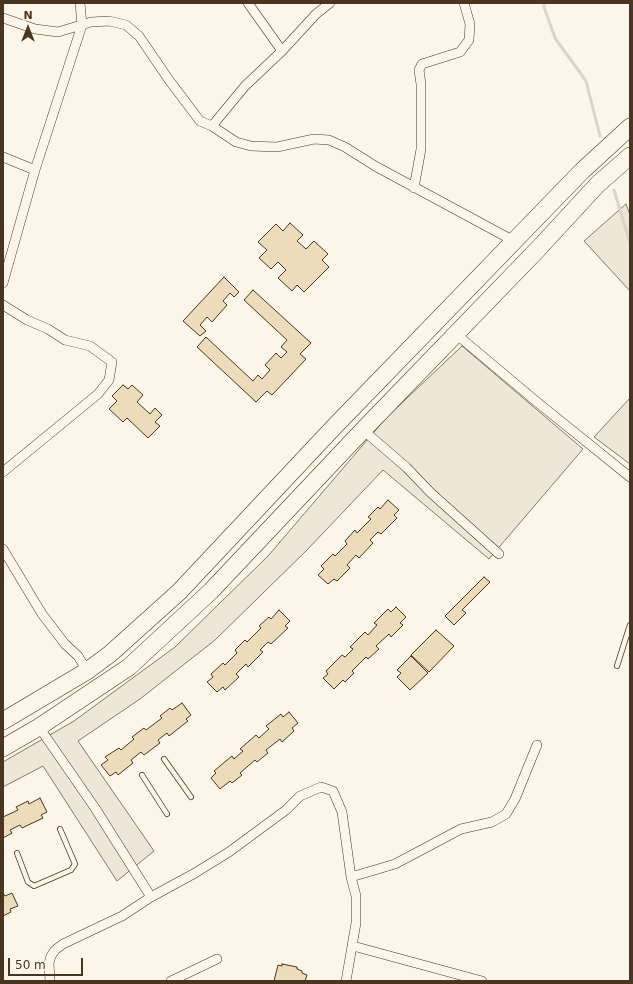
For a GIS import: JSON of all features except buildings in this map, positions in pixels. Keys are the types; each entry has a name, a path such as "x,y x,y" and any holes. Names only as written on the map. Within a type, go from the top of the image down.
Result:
{"highway":[{"path":"3,721 88,671 110,654 180,592 333,428 582,170 630,127"},
{"path":"3,748 39,727 129,667 211,591 363,430 538,249 598,184 630,156"}],"street":[{"path":"3,283 35,170 82,25 80,3"},
{"path":"248,3 282,51"},
{"path":"212,126 245,86 282,51 316,14 330,3"},
{"path":"414,188 421,149 421,84 419,70 422,64 460,52 469,40 470,24 464,3"},
{"path":"3,18 35,29 58,32 92,22 109,21 126,25 139,36 169,80 200,121 212,126 236,142 251,146 277,147 314,139 329,140 345,147 414,188 514,242"},
{"path":"3,157 35,170"},
{"path":"3,306 26,320 48,329 65,340 90,346 112,362 109,380 98,394 3,472"},
{"path":"456,334 630,477"},
{"path":"363,430 406,466 430,493 499,554"},
{"path":"3,549 6,560 23,583 42,614 65,644 78,656 88,671"},
{"path":"39,727 95,808 151,897"},
{"path":"351,877 395,864 461,829 492,822 506,814 515,798 537,745"},
{"path":"50,981 49,963 51,956 55,950 63,944 122,916 151,897 195,873 229,852 286,810 300,796 321,787 333,791 342,812 351,877 356,896 356,923 346,981"},
{"path":"353,946 482,981"},
{"path":"171,981 217,959"}],"lane":[{"path":"616,666 630,625"},
{"path":"164,759 191,797"},
{"path":"142,775 167,814"},
{"path":"17,853 28,882 34,886 71,870 75,864 60,830"}],"shaded area":[{"path":"626,204 630,215 630,291 584,241"},
{"path":"462,346 583,449 489,559 383,470 306,551 215,640 140,699 78,741 154,851 117,881 43,766 3,787 3,762 74,721 175,647 268,556 386,418"},
{"path":"630,398 630,464 594,437"}],"waterway":[{"path":"544,3 555,38 586,81 600,136"},
{"path":"614,190 630,243"}]}
